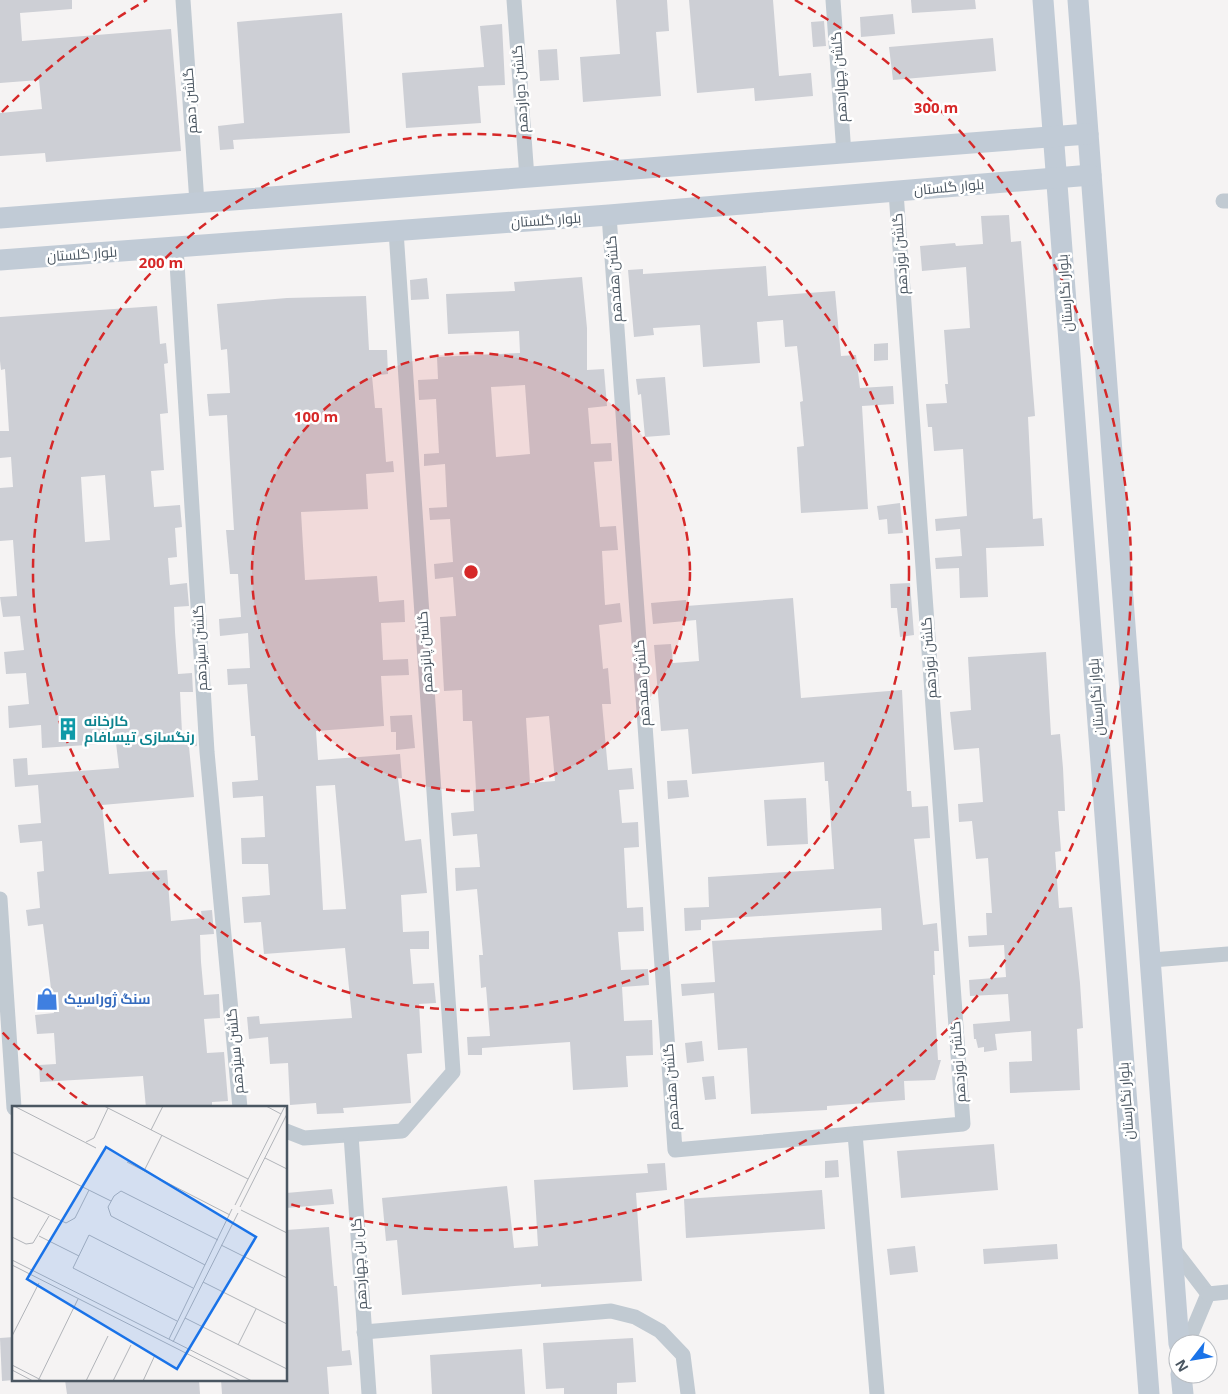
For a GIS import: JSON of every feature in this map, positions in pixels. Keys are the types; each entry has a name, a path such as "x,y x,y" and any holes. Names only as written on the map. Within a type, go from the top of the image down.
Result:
{"street":[{"name":"گلشن دهم","path":"183,0 197,203"},
{"name":"گلشن دوازدهم","path":"514,0 527,178"},
{"name":"گلشن چهاردهم","path":"834,0 844,154"},
{"name":"بلوار نگارستان","path":"1043,0 1149,1394"},
{"path":"1078,0 1152,960 1178,1334"},
{"path":"0,218 1088,134"},
{"name":"بلوار گلستان","path":"0,260 609,216 1091,175"},
{"name":"گلشن نوزدهم","path":"855,1134 963,1124 896,192"},
{"name":"گلشن هفدهم","path":"609,216 675,1150 855,1134"},
{"name":"گلشن پانزدهم","path":"351,1135 402,1131 453,1072 396,231"},
{"name":"گلشن سیزدهم","path":"176,247 206,752 240,1106"},
{"path":"0,899 4,1034 14,1106"},
{"path":"1152,960 1228,954"},
{"path":"288,1133 304,1138 351,1135"},
{"path":"855,1134 877,1394"},
{"name":"گل بن چهاردهم","path":"351,1135 368,1394"},
{"path":"1172,1246 1208,1294"},
{"path":"1208,1294 1228,1292"},
{"path":"1191,1334 1208,1294"},
{"path":"364,1332 611,1311 635,1318 660,1331 683,1355 688,1394"}],"building":[{"path":"0,0 72,0 72,9 20,13 22,41 171,29 181,151 46,162 45,153 0,156 0,113 42,109 39,80 0,83"},
{"path":"616,0 667,0 669,31 656,32 661,96 583,102 580,57 620,54"},
{"path":"689,0 773,0 779,76 811,73 813,96 755,101 754,88 697,93"},
{"path":"911,0 975,0 976,9 912,13"},
{"path":"342,13 350,133 233,140 234,149 220,150 218,126 244,123 237,22"},
{"path":"893,14 895,34 861,37 860,17"},
{"path":"824,21 826,46 813,47 811,22"},
{"path":"502,24 505,85 478,86 481,123 406,128 402,73 484,67 480,26"},
{"path":"993,38 996,71 893,80 889,47"},
{"path":"557,49 559,80 540,81 538,50"},
{"path":"1009,215 1011,242 1021,241 1035,416 1028,417 1033,519 1042,518 1044,546 986,548 988,597 960,598 959,568 936,569 935,558 962,556 960,529 936,531 935,519 967,516 963,449 934,451 932,427 928,427 926,404 947,403 945,384 948,384 944,330 970,328 966,267 922,271 920,246 955,243 956,246 983,244 981,216"},
{"path":"766,266 768,296 835,291 841,356 856,355 860,388 893,386 894,404 862,406 868,509 801,513 797,447 804,446 800,402 803,401 797,346 785,347 783,320 757,322 760,363 703,367 700,325 653,328 654,335 634,337 628,270 643,269 643,274"},
{"path":"582,277 587,328 587,370 604,369 607,406 588,408 591,444 611,443 612,461 594,462 600,527 616,526 618,550 602,551 605,605 620,603 622,622 599,625 603,669 608,668 611,704 602,704 608,770 632,768 634,789 619,790 622,823 638,822 639,847 624,848 627,908 643,907 644,931 618,932 621,970 648,969 649,985 622,987 624,1021 652,1020 653,1055 626,1056 628,1087 573,1090 570,1042 482,1048 482,1055 468,1055 467,1037 490,1036 486,987 481,988 479,955 483,955 477,889 456,891 455,868 480,867 477,834 453,836 451,813 474,811 473,791 476,790 472,721 463,721 462,690 444,691 440,617 456,616 453,577 435,579 434,564 453,562 450,519 430,520 429,508 447,507 445,464 424,466 424,454 439,453 436,399 419,400 418,380 438,379 437,357 520,353 519,331 448,334 446,294 515,291 514,282","holes":["525,385 530,454 496,457 491,387","549,716 555,781 530,783 526,718"]},
{"path":"427,278 429,299 411,300 410,280"},
{"path":"366,296 369,350 387,350 388,374 372,376 375,408 382,408 386,462 393,461 394,472 366,474 368,509 301,512 305,580 377,576 379,602 404,600 405,622 381,623 383,660 408,659 409,675 381,676 384,726 316,731 318,760 400,754 402,778 398,778 405,841 421,839 427,893 401,895 403,932 429,931 429,949 410,949 413,984 434,983 436,1003 419,1004 422,1053 407,1054 411,1103 343,1108 344,1113 317,1114 316,1103 290,1105 288,1063 270,1064 268,1037 249,1039 247,1017 259,1016 260,1024 352,1018 345,948 264,954 261,922 244,923 242,897 270,895 268,864 242,864 241,838 265,837 263,796 233,798 232,782 258,780 255,736 251,736 247,684 228,685 227,669 250,668 248,633 220,636 219,619 241,617 238,574 230,574 226,530 234,530 227,415 209,416 207,394 230,393 227,349 221,350 217,304 287,298","holes":["335,785 346,909 323,910 316,786"]},
{"path":"157,306 160,344 166,343 168,363 164,364 168,413 160,414 164,470 151,471 154,507 180,505 182,527 175,528 177,557 168,558 170,585 187,583 189,606 174,607 178,674 192,673 193,692 180,692 182,733 196,733 197,746 189,747 194,797 102,805 109,874 167,870 171,921 202,918 201,911 212,910 214,934 200,935 201,962 204,995 219,994 220,1018 204,1019 207,1053 224,1052 228,1101 212,1102 212,1106 146,1106 143,1076 40,1082 39,1065 56,1064 54,1033 37,1034 35,1015 54,1013 43,924 28,926 26,910 40,908 37,872 44,871 42,841 20,843 18,825 41,823 38,785 15,787 13,759 27,758 28,775 119,768 116,743 42,748 41,725 9,728 8,706 29,704 26,673 6,674 4,652 24,650 20,616 3,617 0,597 17,596 13,540 0,541 0,488 13,487 11,457 0,458 0,431 9,431 5,369 1,370 0,317","holes":["105,475 110,540 85,542 81,477"]},
{"path":"888,343 888,360 874,361 874,344"},
{"path":"665,377 670,435 645,437 641,394 638,395 636,379"},
{"path":"900,503 903,533 888,534 887,519 879,520 877,506"},
{"path":"910,583 914,635 900,637 897,608 891,608 890,584"},
{"path":"793,598 801,698 902,690 907,791 911,791 912,807 928,806 930,838 914,839 923,925 937,923 939,951 934,951 935,975 933,975 938,1060 941,1060 935,1080 904,1081 905,1100 827,1106 827,1110 751,1114 747,1048 718,1050 714,993 682,996 681,984 715,982 712,941 882,930 881,908 701,920 701,930 685,931 684,908 709,907 708,877 834,869 828,781 825,781 824,762 692,774 688,729 661,731 654,645 671,644 673,663 699,661 696,620 653,624 651,603 686,600 686,606"},
{"path":"1046,652 1051,735 1060,734 1063,768 1065,811 1058,811 1061,851 1055,852 1059,908 1072,907 1080,983 1083,1028 1077,1029 1080,1090 1010,1093 1009,1062 1032,1061 1031,1031 995,1034 997,1050 984,1052 984,1047 978,1048 976,1039 974,1039 973,1024 1010,1021 1008,994 970,996 969,980 1006,977 1004,945 969,947 968,936 987,935 986,913 992,913 988,858 976,859 972,821 959,822 958,804 983,802 979,748 954,750 950,712 971,710 968,657"},
{"path":"412,715 415,748 396,750 396,732 391,732 390,716"},
{"path":"687,780 689,797 668,799 667,781"},
{"path":"806,798 808,844 767,846 764,800"},
{"path":"702,1041 704,1061 687,1063 685,1043"},
{"path":"714,1076 716,1099 705,1100 702,1077"},
{"path":"994,1144 998,1190 901,1198 897,1151"},
{"path":"838,1160 839,1177 825,1178 825,1161"},
{"path":"665,1163 667,1190 636,1193 642,1281 541,1287 541,1284 402,1295 397,1240 386,1241 382,1198 507,1186 514,1248 538,1246 534,1180 648,1173 647,1164"},
{"path":"332,1189 334,1204 288,1208 288,1193"},
{"path":"822,1190 825,1229 686,1238 684,1199"},
{"path":"329,1227 334,1286 337,1286 342,1351 350,1350 352,1365 327,1367 329,1394 222,1394 221,1382 288,1382 288,1230"},
{"path":"1057,1244 1058,1259 984,1264 983,1249"},
{"path":"915,1246 918,1272 890,1275 887,1249"},
{"path":"12,1337 12,1380 2,1381 0,1338"},
{"path":"633,1338 636,1382 617,1383 617,1394 564,1394 564,1388 546,1389 543,1343"},
{"path":"522,1349 525,1394 432,1394 430,1355"},
{"path":"65,1382 199,1382 200,1394 67,1394"}],"place":[{"name":"کارخانه رنگسازی تیسافام","path":"68,729"},
{"name":"سنگ ژوراسیک","path":"47,999"}]}
